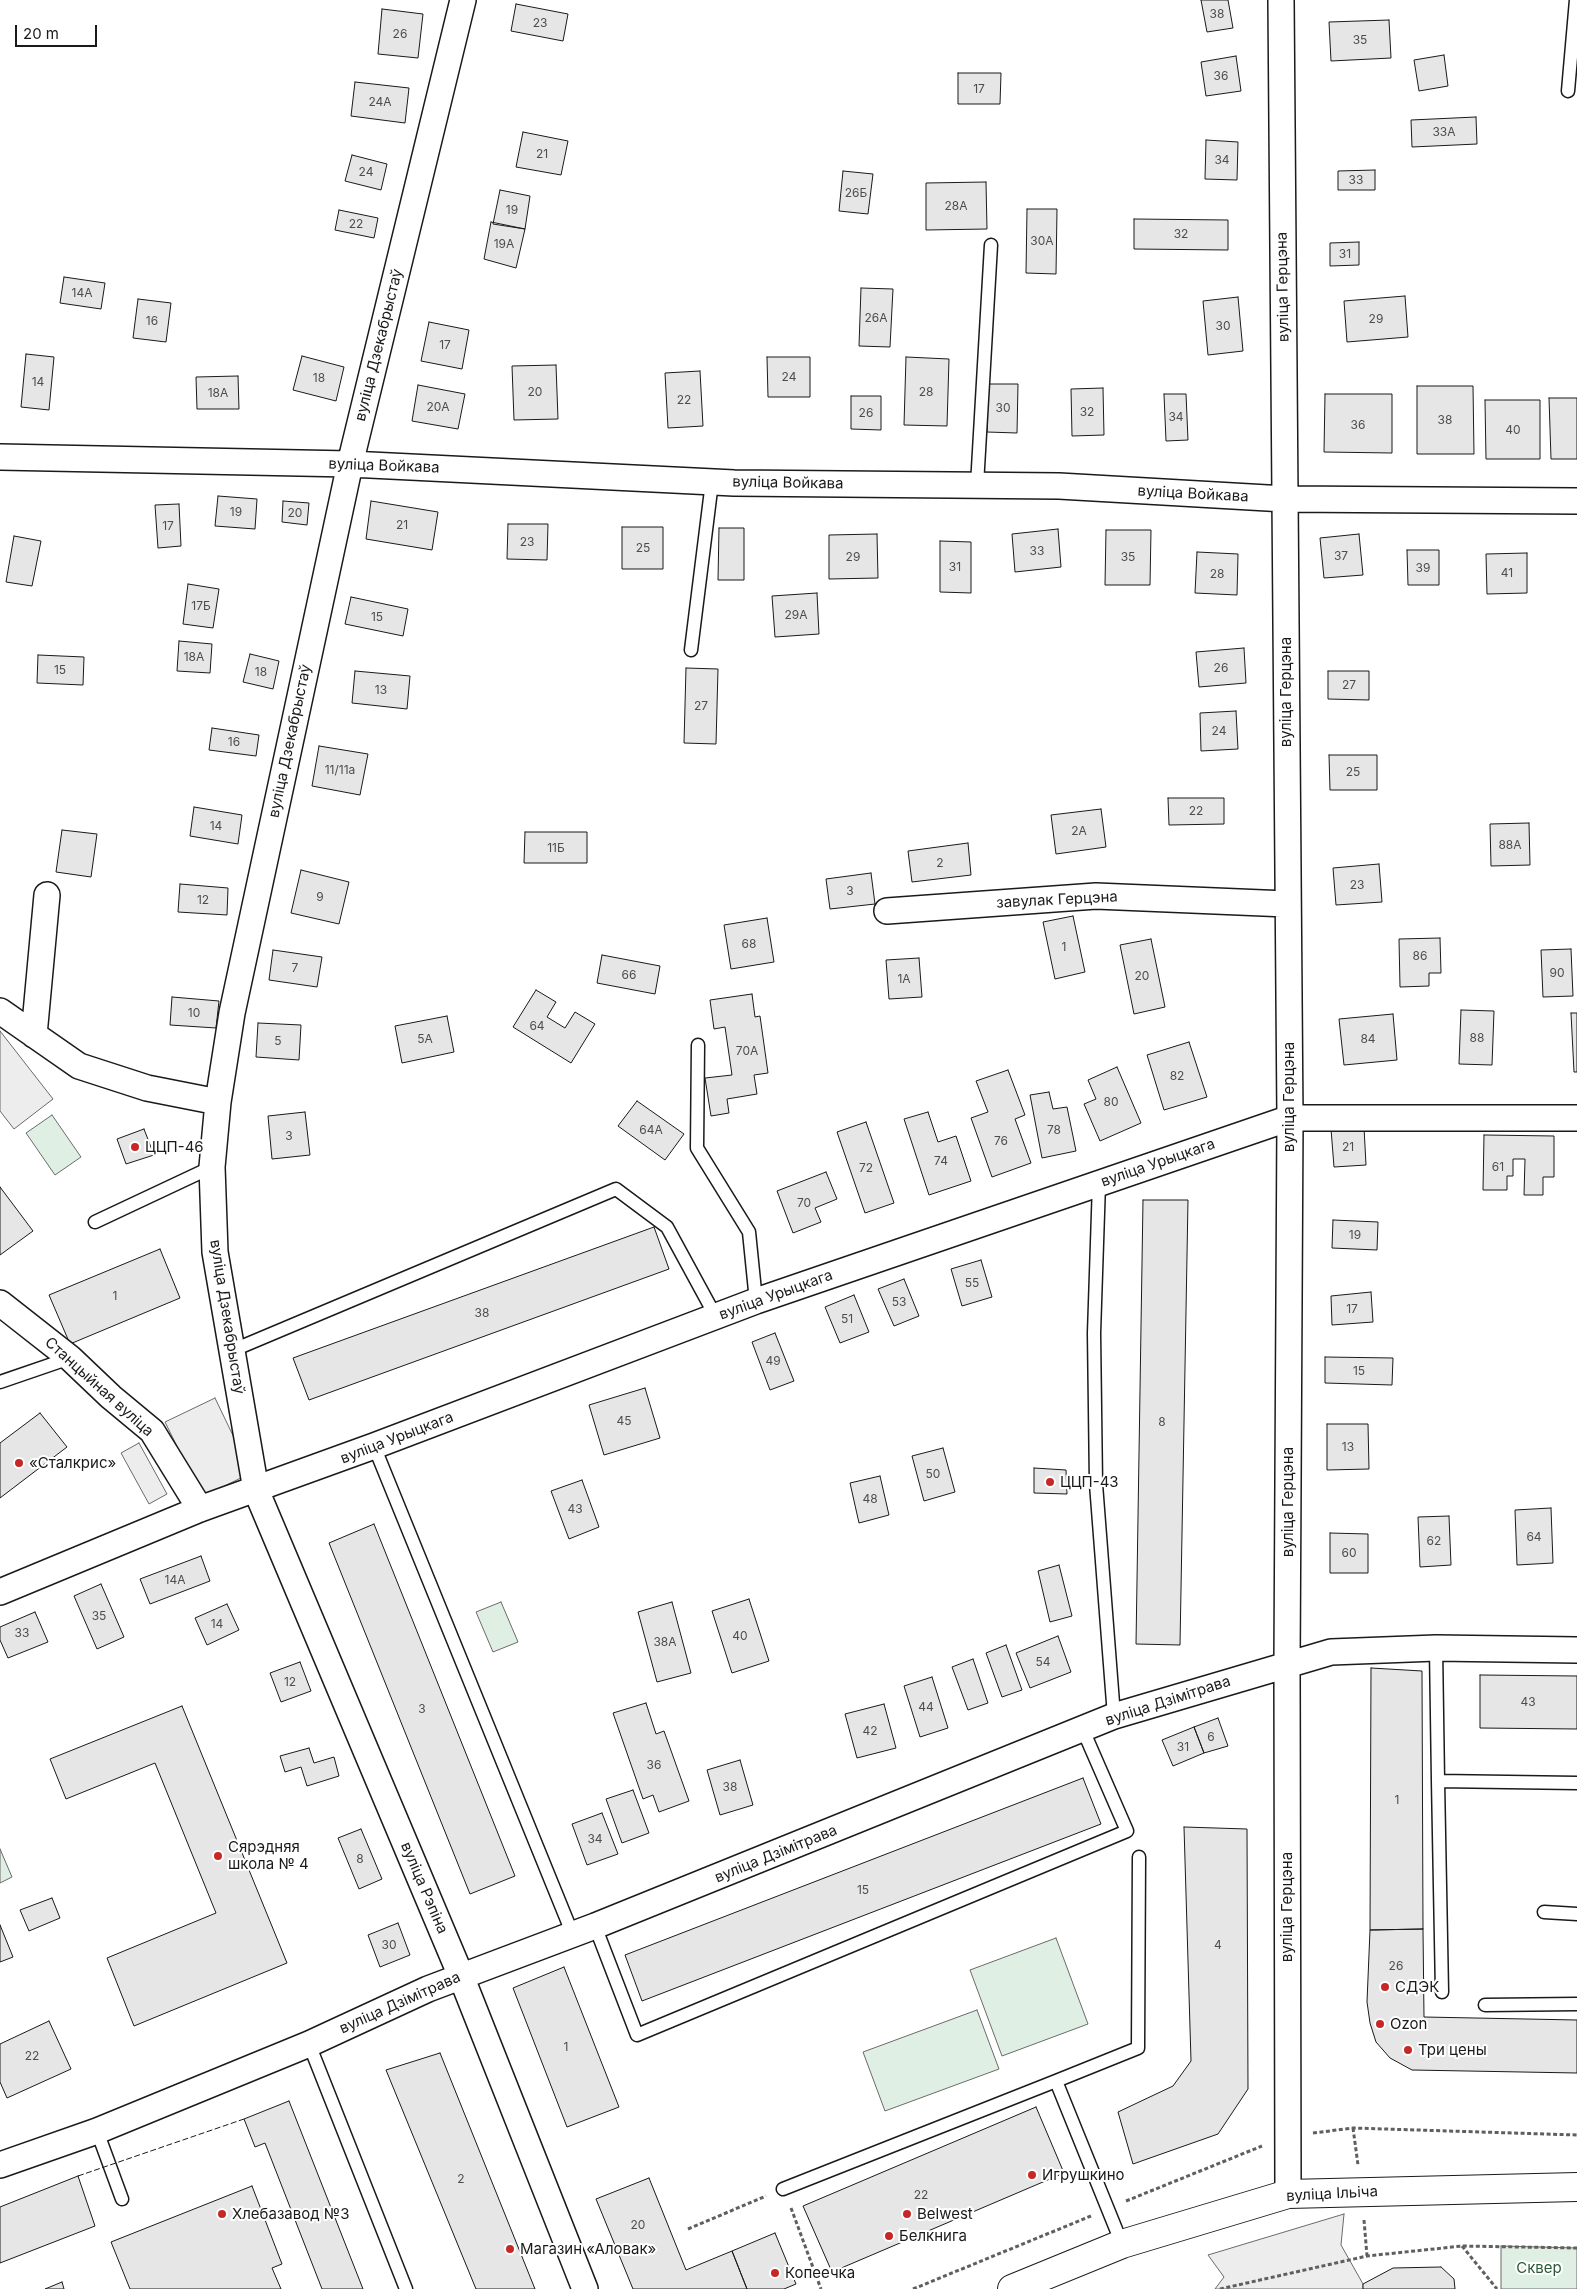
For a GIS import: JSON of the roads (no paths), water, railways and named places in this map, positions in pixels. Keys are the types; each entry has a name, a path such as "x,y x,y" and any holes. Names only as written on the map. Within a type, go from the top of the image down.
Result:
{"main road":[{"name":"вуліца Ільіча","path":"1012,2289 1122,2244 1288,2194 1577,2188"}],"street":[{"name":"вуліца Дзекабрыстаў","path":"256,1490 215,1252 212,1167 218,1102 232,1013 350,464 463,0"},
{"name":"вуліца Герцэна","path":"1281,0 1290,1118 1286,2136 1288,2194"},
{"name":"вуліца Войкава","path":"0,457 350,464 712,482 1060,486 1285,499 1577,501"},
{"path":"34,1035 47,895"},
{"name":"завулак Герцэна","path":"888,911 1096,896 1287,904"},
{"path":"0,1011 79,1066 147,1088 218,1102"},
{"name":"вуліца Урыцкага","path":"0,1592 200,1510 756,1301 1290,1118 1577,1118"},
{"name":"Станцыйная вуліца","path":"0,1304 70,1358 111,1397 152,1431 200,1510"},
{"name":"вуліца Рэпіна","path":"256,1490 461,1976 586,2289"},
{"name":"вуліца Дзімітрава","path":"0,2165 97,2131 309,2044 428,1989 584,1931 1084,1730 1114,1716 1331,1652 1436,1648 1577,1650"}],"lane":[{"path":"1568,91 1576,0"},
{"path":"977,485 991,245"},
{"path":"691,650 712,482"},
{"path":"698,1045 697,1148 749,1232 756,1301"},
{"path":"95,1222 212,1167"},
{"path":"1099,1183 1094,1333 1096,1484 1114,1716"},
{"path":"231,1351 616,1189 667,1227 716,1317"},
{"path":"0,1382 70,1358"},
{"path":"374,1446 584,1931 638,2035 1127,1831 1084,1730"},
{"path":"1436,1648 1442,1992"},
{"path":"1438,1781 1577,1783"},
{"path":"784,2189 1138,2048 1139,1857"},
{"path":"1544,1912 1577,1914"},
{"path":"1485,2005 1577,2004"},
{"path":"309,2044 406,2289"},
{"path":"1056,2081 1122,2244"},
{"path":"97,2131 122,2199"}],"place":[{"name":"ЦЦП-46","path":"135,1147"},
{"name":"«Сталкрис»","path":"19,1463"},
{"name":"ЦЦП-43","path":"1050,1482"},
{"name":"Сярэдняя школа № 4","path":"218,1856"},
{"name":"СДЭК","path":"1385,1987"},
{"name":"Ozon","path":"1380,2024"},
{"name":"Три цены","path":"1408,2050"},
{"name":"Игрушкино","path":"1032,2175"},
{"name":"Хлебазавод №3","path":"222,2214"},
{"name":"Belwest","path":"907,2214"},
{"name":"Белкнига","path":"889,2236"},
{"name":"Магазин «Аловак»","path":"510,2249"},
{"name":"Копеечка","path":"775,2273"}],"park label":[{"name":"Сквер","path":"1539,2268"}]}
